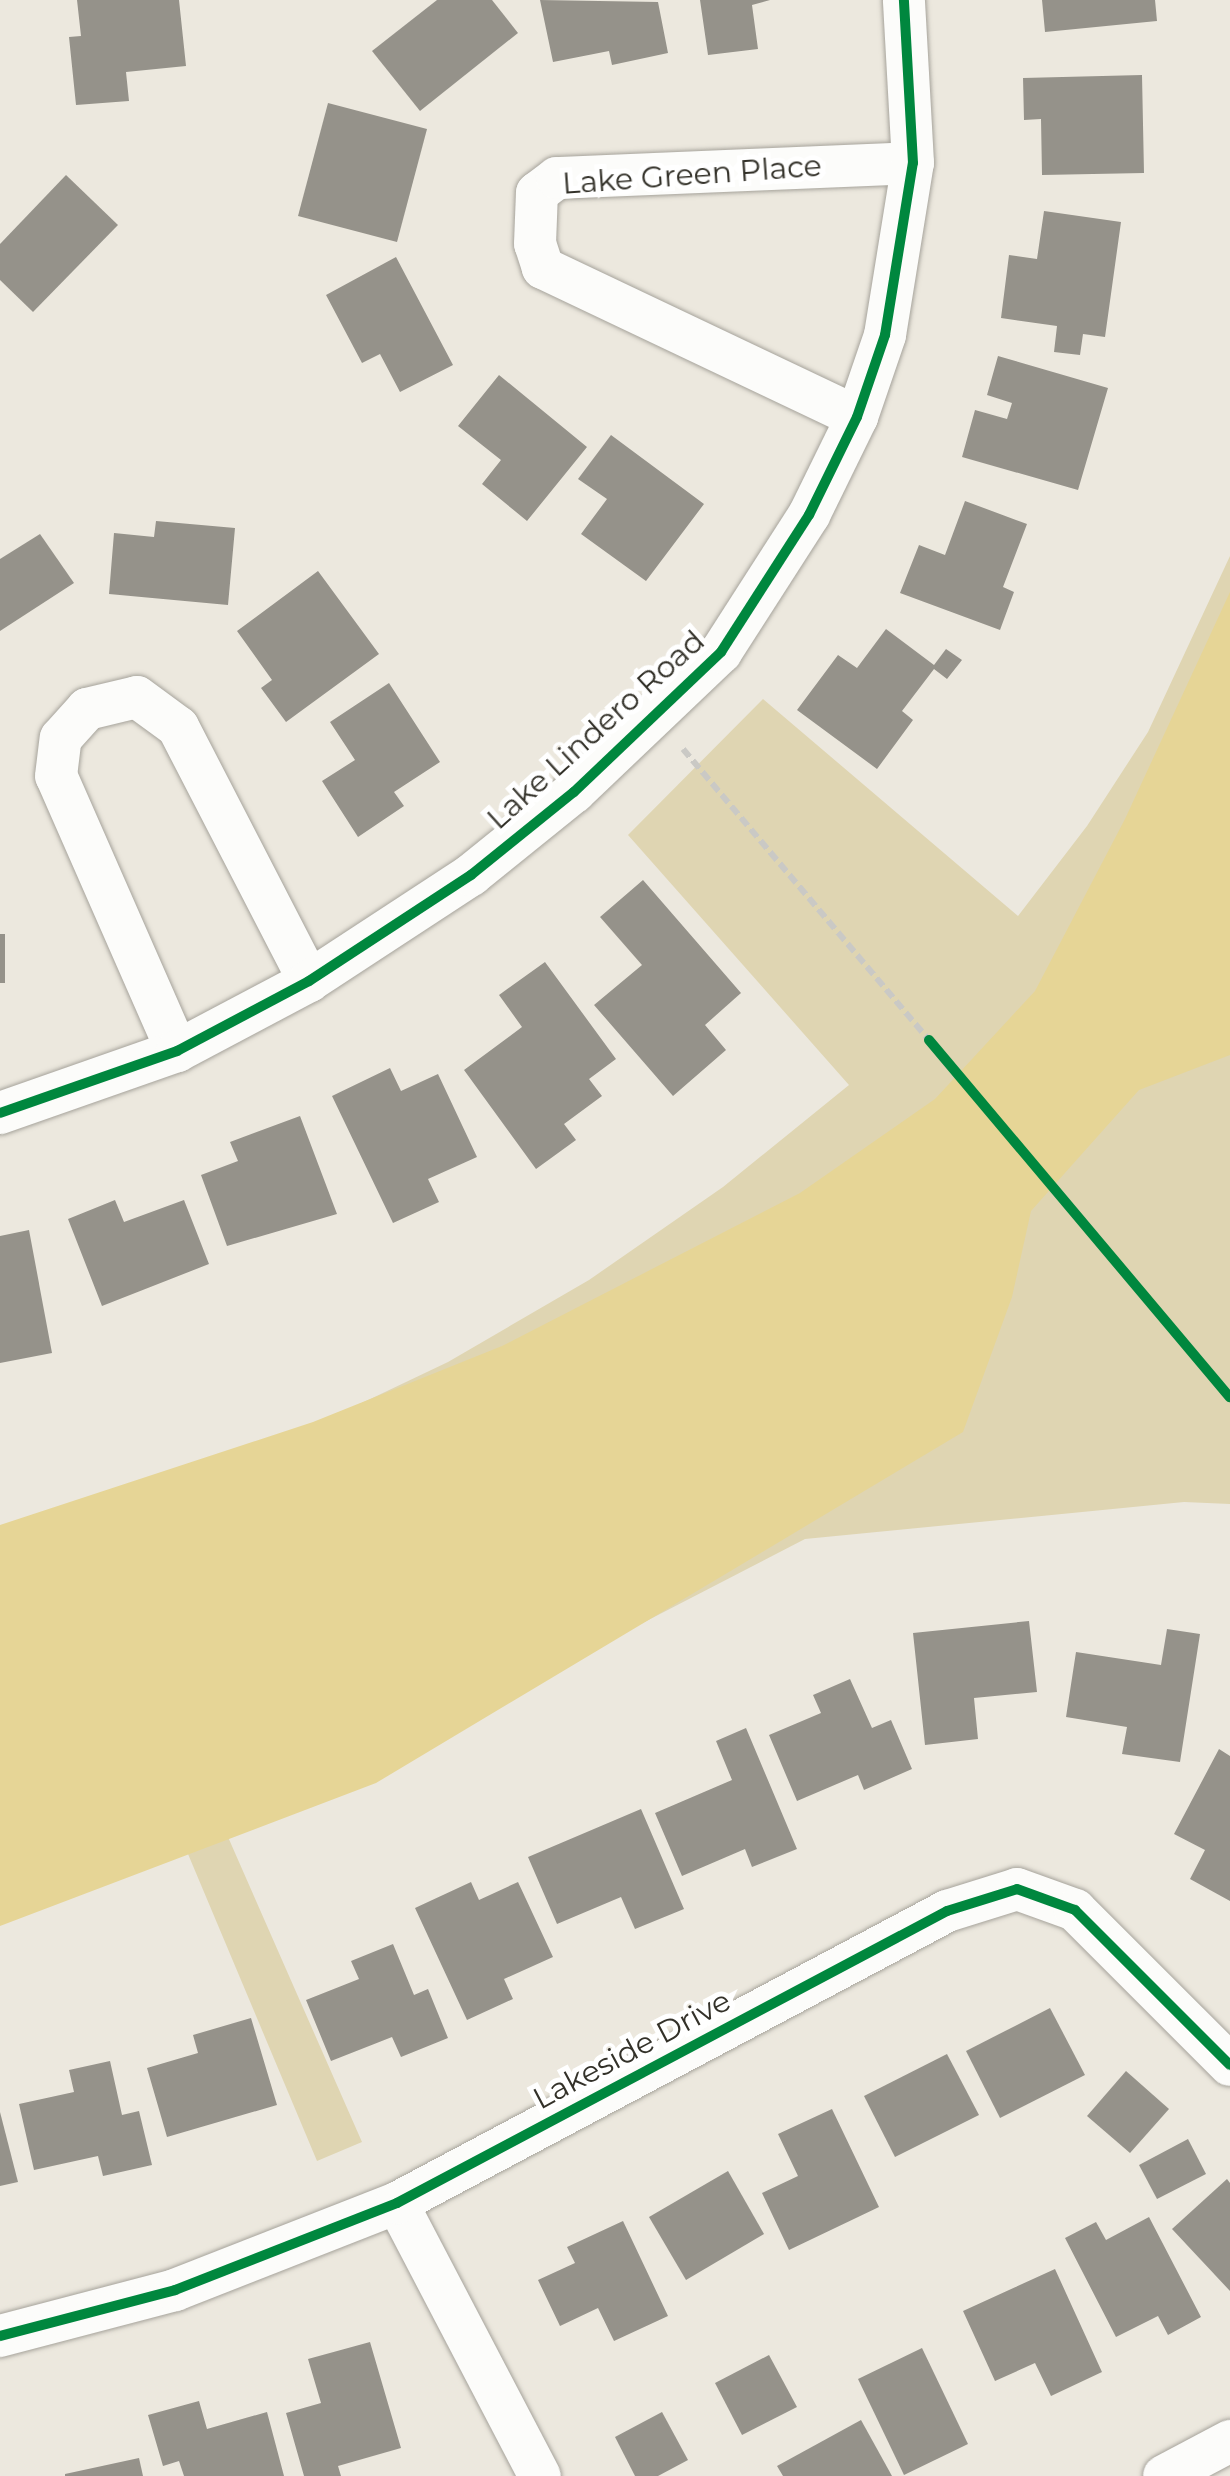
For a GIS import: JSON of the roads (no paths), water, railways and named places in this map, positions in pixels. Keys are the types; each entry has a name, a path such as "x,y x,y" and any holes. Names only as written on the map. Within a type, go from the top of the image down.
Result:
{"street":[{"name":"Lake Lindero Road","path":"0,1113 177,1051 309,981 471,876 656,718 722,652 764,594 857,416 886,334 913,163 904,0"},
{"name":"Lake Green Place","path":"857,416 543,268 535,244 537,193 557,178 913,163"},
{"path":"177,1051 56,776 61,738 88,709 138,697 178,727 309,981"},
{"name":"Lakeside Drive","path":"0,2336 175,2290 396,2203 947,1911 1017,1889 1075,1910 1230,2065"},
{"path":"396,2203 540,2476"},
{"path":"1164,2476 1230,2441"}]}
